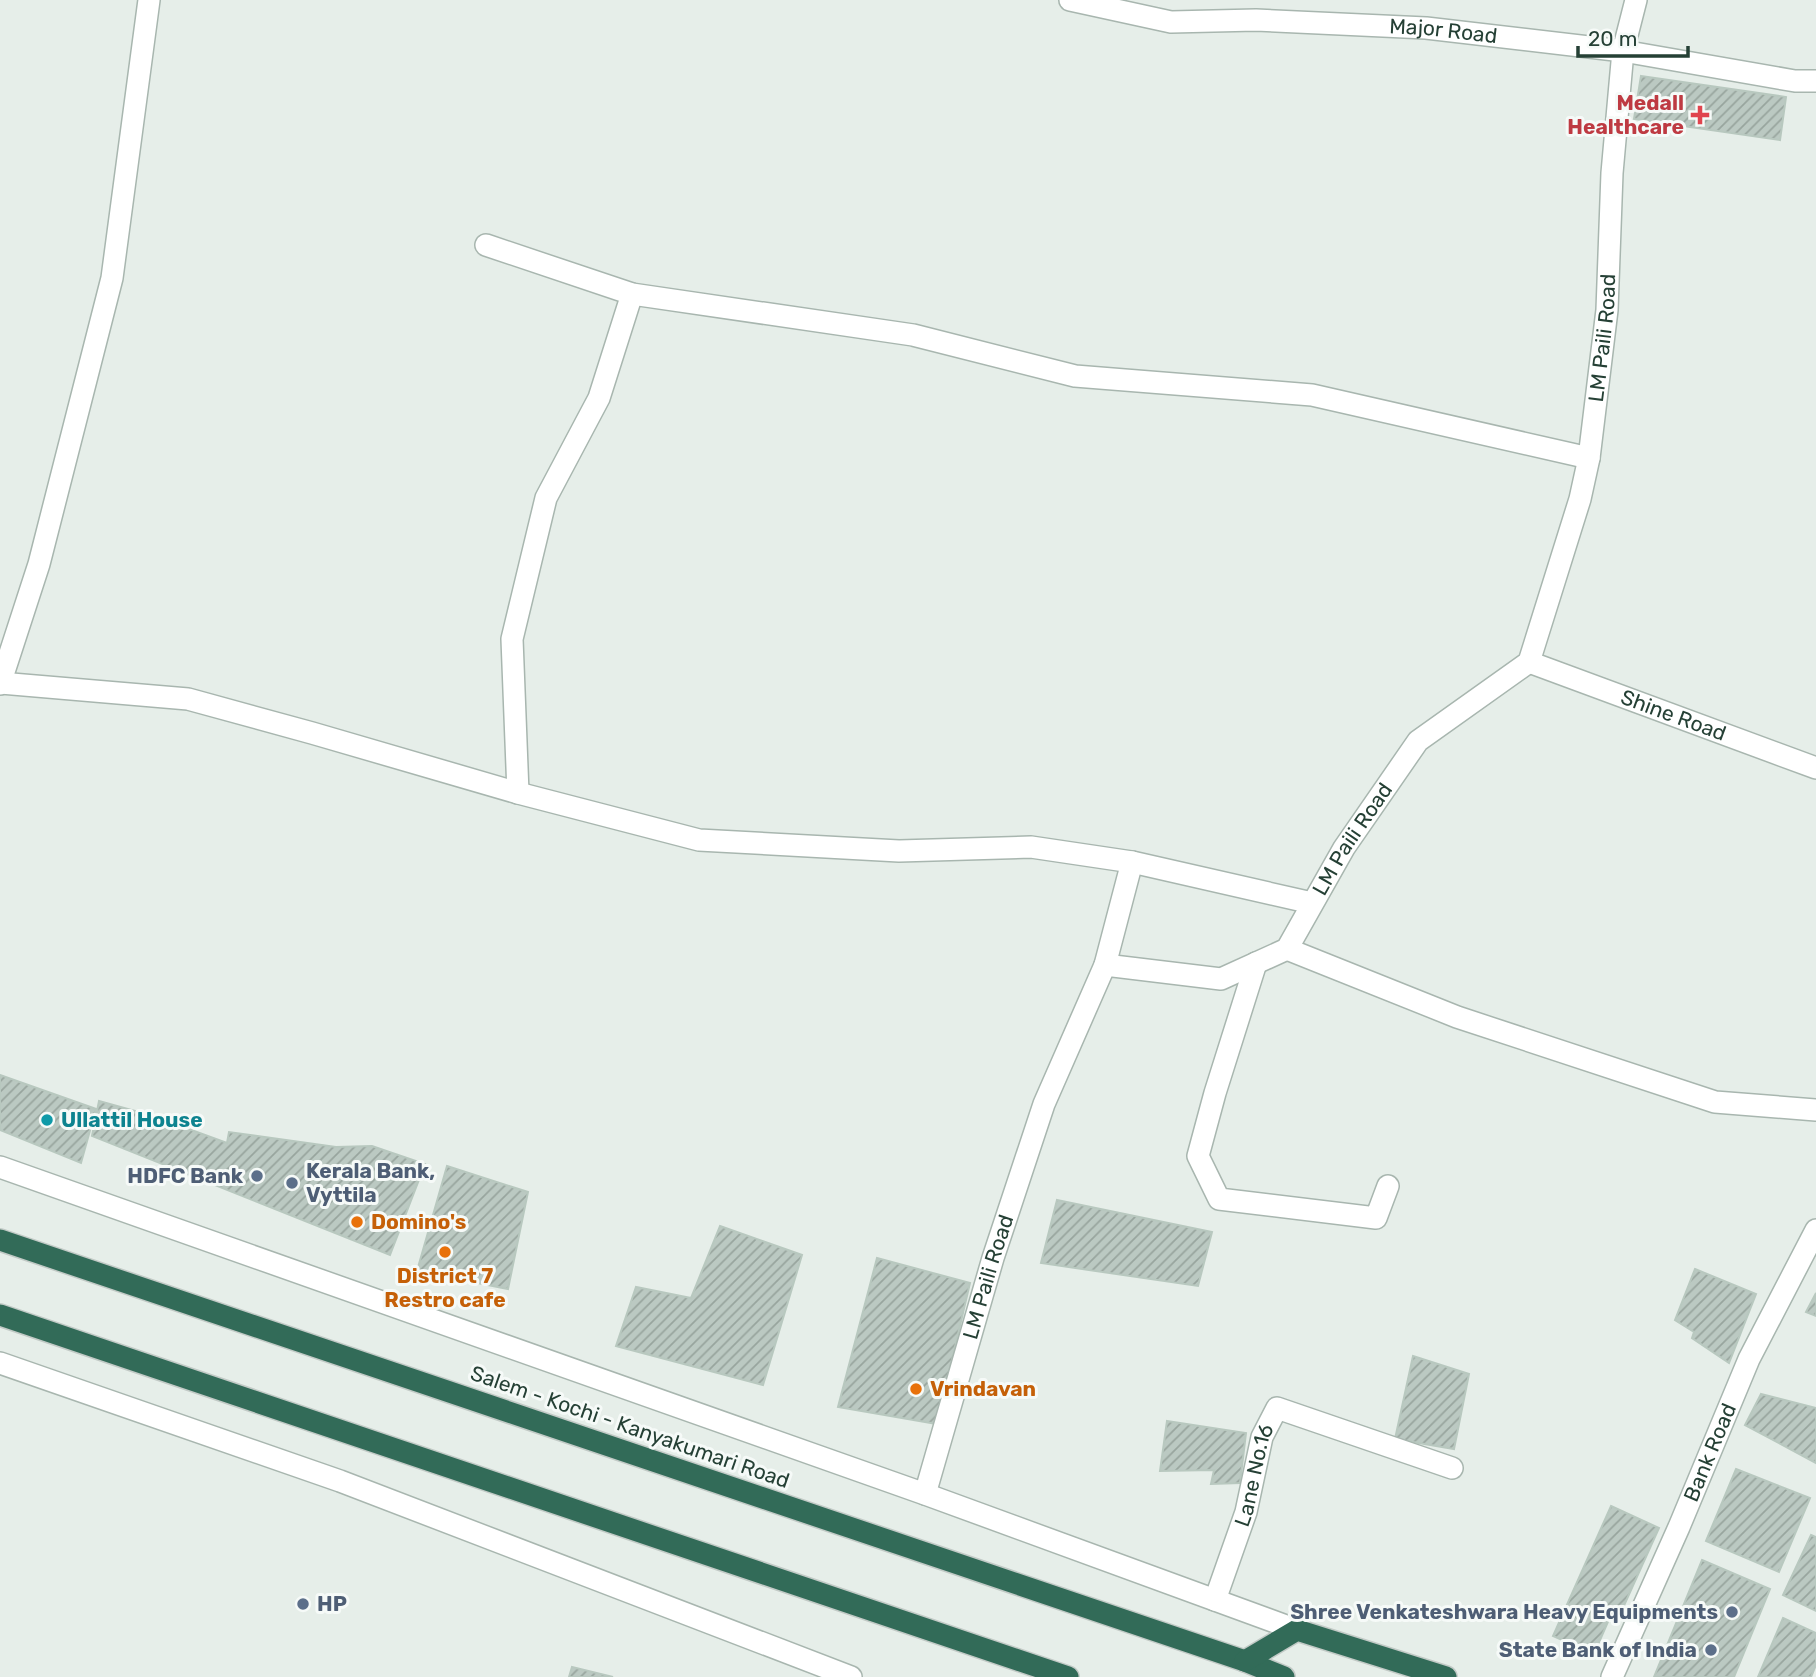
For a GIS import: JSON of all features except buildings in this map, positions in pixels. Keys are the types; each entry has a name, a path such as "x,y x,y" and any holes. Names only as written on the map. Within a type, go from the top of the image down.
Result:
{"highway":[{"name":"Salem - Kochi - Kanyakumari Road","path":"0,1240 1245,1661 1284,1677"},
{"path":"0,1315 1068,1677"},
{"path":"1245,1661 1297,1630 1446,1677"}],"street":[{"path":"149,0 112,278 38,564 0,684 188,699 518,793 699,840 899,851 1031,847 1132,862 1312,903"},
{"name":"Major Road","path":"1070,0 1171,22 1256,20 1426,28 1623,51 1795,81 1816,81"},
{"name":"LM Paili Road","path":"1287,949 1345,848 1418,741 1530,662 1580,499 1589,458 1607,310 1612,173 1623,51 1636,0"},
{"path":"486,245 632,294 913,335 1075,376 1312,395 1589,458"},
{"path":"518,793 512,639 546,498 598,398 632,294"},
{"name":"Shine Road","path":"1530,662 1816,768"},
{"name":"LM Paili Road","path":"925,1494 993,1258 1044,1104 1105,965 1132,862"},
{"path":"1105,965 1221,979 1287,949 1457,1017 1715,1102 1816,1110"},
{"path":"1256,963 1198,1156 1219,1199 1376,1218 1388,1186"},
{"path":"0,1167 925,1494 1297,1630"},
{"name":"Bank Road","path":"1612,1677 1679,1527 1749,1359 1816,1230"},
{"path":"0,1363 340,1481 840,1675"},
{"name":"Lane No.16","path":"1215,1600 1246,1512 1262,1437 1277,1408 1452,1468"}],"place":[{"name":"Medall Healthcare","path":"1700,115"},
{"name":"Ullattil House","path":"47,1120"},
{"name":"HDFC Bank","path":"257,1176"},
{"name":"Kerala Bank, Vyttila","path":"292,1183"},
{"name":"Domino's","path":"357,1222"},
{"name":"District 7 Restro cafe","path":"445,1252"},
{"name":"Vrindavan","path":"916,1389"},
{"name":"HP","path":"303,1604"},
{"name":"Shree Venkateshwara Heavy Equipments","path":"1732,1612"},
{"name":"State Bank of India","path":"1711,1650"}]}
